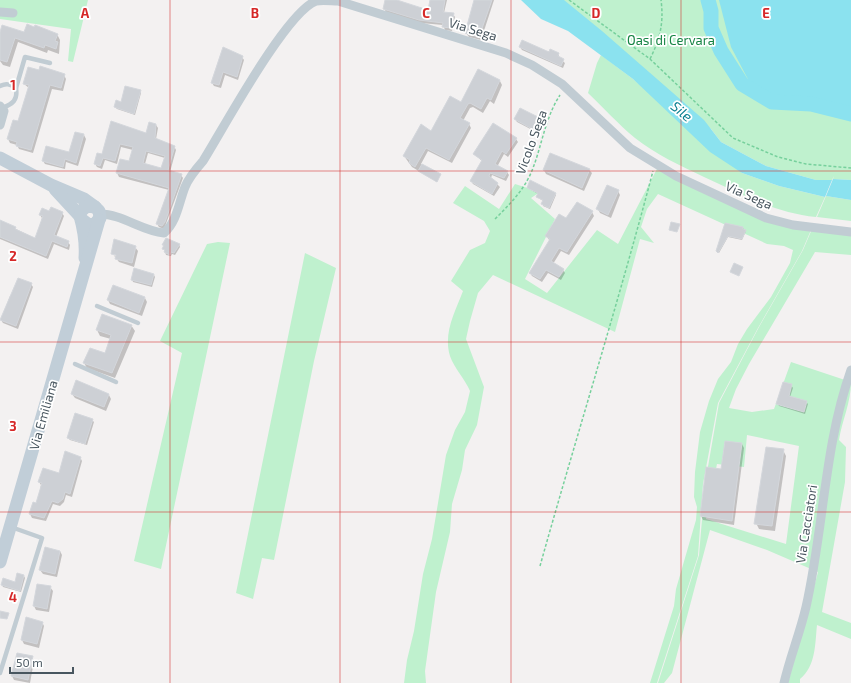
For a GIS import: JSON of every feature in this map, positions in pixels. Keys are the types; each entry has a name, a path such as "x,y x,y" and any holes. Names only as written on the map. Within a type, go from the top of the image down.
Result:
{"main road":[{"path":"0,158 51,185 84,199 98,214 95,224 89,225 81,218 51,185"},
{"name":"Via Emiliana","path":"0,562 85,268 98,214"},
{"name":"Via Emiliana","path":"81,218 86,248 85,268"}],"street":[{"name":"Via Sega","path":"98,214 112,216 156,232 164,233 170,228 192,172 204,161 275,44 299,15 309,5 318,0 338,1 506,53 532,65 565,86 630,148 676,176 766,218 793,225 851,232"},
{"path":"0,12 13,13"},
{"path":"0,125 4,111 1,107"},
{"name":"Via Cacciatori","path":"784,683 806,607 829,457 842,396 851,370"}],"lane":[{"path":"1,107 13,104 17,95 16,88 25,57 50,63"},
{"path":"0,86 4,84 11,84 16,88"},
{"path":"97,306 138,323"},
{"path":"75,364 116,382"},
{"path":"0,673 42,538 10,527"}],"path":[{"path":"569,0 650,59 733,138 778,157 806,164 851,168"},
{"path":"650,59 660,38 662,22 661,0"},
{"name":"Vicolo Sega","path":"495,219 520,193 531,172 543,129 556,100 565,86"},
{"path":"540,566 580,423 617,305 655,164"}],"green space":[{"path":"0,0 88,0 73,62 68,61 71,29 0,19"},
{"name":"Oasi di Cervara","path":"559,0 729,0 761,89 785,103 811,104 851,115 851,180 833,179 834,176 832,180 816,180 766,166 721,142 711,129"},
{"path":"601,55 633,79 742,173 779,186 825,197 816,217 801,215 758,202 668,159 635,138 588,93"},
{"path":"658,167 747,211 811,230 802,251 758,328 718,403 703,484 698,556 657,683 650,683 674,606 676,589 696,520 697,507 694,497 695,472 700,432 709,401 718,379 731,362 738,344 747,329 771,297 790,263 793,250 784,246 767,244 658,194 647,209 641,227 654,243 640,239 615,332 493,275 478,293 466,339 484,387 477,425 465,450 462,470 452,504 450,532 436,592 425,671 426,683 404,683 423,574 432,539 446,455 455,430 465,412 470,391 450,356 448,347 451,323 463,291 451,281 470,250 485,243 490,231 484,221 453,203 465,186 499,209 515,184 540,192 531,198 555,219 525,279 547,293 597,230 618,244"},
{"path":"826,196 851,200 851,221 817,217"},
{"path":"812,229 851,234 851,255 815,252 749,364 736,389 729,408 752,412 774,409 791,362 851,382 850,397 839,440 846,447 845,482 822,612 851,623 851,639 817,625 814,654 809,668 800,679 800,683 788,683 818,572 767,550 710,530 672,673 664,683 658,683 699,555 705,484 719,403 759,327 803,250","holes":["747,435 799,446 786,544 706,519 717,464 744,467"]},
{"path":"218,242 230,243 161,569 134,561 182,353 160,341 207,244"},
{"path":"305,253 336,268 314,361 274,560 262,558 253,599 236,593"}],"water":[{"name":"Sile","path":"521,0 564,0 704,120 721,142 766,166 816,180 832,180 825,197 779,186 742,173 710,152 633,79 568,31 541,19"},
{"path":"719,0 851,0 851,115 766,95 750,83 731,47"},
{"path":"833,179 851,180 851,200 826,196"}],"building":[{"path":"385,0 397,0 428,10 430,0 445,0 443,12 454,13 451,28 442,27 443,23 419,20 383,9"},
{"path":"474,0 492,0 479,37 465,33"},
{"path":"27,24 34,27 35,25 58,34 55,41 58,42 56,49 45,45 44,48 15,38 7,62 0,60 0,32 2,25 24,32"},
{"path":"522,40 549,52 550,49 559,53 558,56 564,59 561,66 519,47"},
{"path":"223,47 243,56 237,77 223,72 219,85 211,83"},
{"path":"40,66 65,74 61,88 50,85 31,150 16,146 17,142 7,139 13,120 18,121 29,85 23,84 28,67 39,70"},
{"path":"478,69 500,80 491,100 487,98 481,109 470,103 468,104 460,118 470,123 449,160 426,148 415,167 409,163 410,160 403,156 421,124 431,131 450,96 461,102"},
{"path":"125,86 141,90 134,114 114,107 116,100 121,102"},
{"path":"520,108 542,119 536,131 514,119"},
{"path":"111,121 146,133 149,122 156,124 155,138 175,146 168,170 182,174 165,222 162,226 156,224 169,188 116,173 120,159 129,161 133,147 120,144 115,161 103,158 100,166 94,164 97,153 102,154","holes":["146,151 165,156 161,168 143,163"]},
{"path":"493,123 517,138 506,154 502,151 495,164 508,171 504,178 490,173 489,176 498,183 492,194 470,181 482,160 473,154"},
{"path":"75,132 84,134 76,163 65,159 63,167 42,161 46,146 69,152"},
{"path":"550,153 590,169 582,188 543,170"},
{"path":"422,164 441,174 437,182 418,171"},
{"path":"530,180 556,193 549,208 541,204 543,200 536,197 538,193 527,188"},
{"path":"607,185 619,190 608,215 596,209"},
{"path":"577,202 593,211 567,252 559,248 551,261 564,269 559,277 546,270 540,279 529,273 550,239 545,236 559,214 566,218"},
{"path":"51,207 63,212 54,235 69,241 67,247 52,241 46,256 0,237 0,220 35,238 43,216 39,215 42,208 49,211"},
{"path":"671,222 680,224 677,232 669,230"},
{"path":"725,223 743,227 743,229 746,230 742,239 728,236 718,253 716,251"},
{"path":"166,238 180,244 174,253 171,252 170,255 162,249 164,245 162,245"},
{"path":"114,239 136,246 132,263 115,259 116,255 111,254"},
{"path":"734,263 743,267 739,276 730,272"},
{"path":"134,268 154,274 151,285 131,280"},
{"path":"18,278 32,283 16,326 0,320"},
{"path":"113,285 145,297 139,313 107,300"},
{"path":"102,314 132,325 112,373 83,363 90,348 105,353 111,335 96,330"},
{"path":"76,380 109,394 104,407 71,394"},
{"path":"783,382 792,384 789,396 807,401 804,412 776,404"},
{"path":"75,413 93,419 85,444 67,438"},
{"path":"725,441 742,443 732,521 700,516 706,467 721,469"},
{"path":"766,447 784,449 772,526 754,524"},
{"path":"65,451 81,457 70,494 65,492 63,499 58,503 52,501 44,518 29,514 33,502 36,503 42,483 38,482 43,468 59,473"},
{"path":"45,547 60,551 55,574 39,570"},
{"path":"17,573 24,575 20,591 1,585 3,578 15,582"},
{"path":"37,584 51,586 47,609 33,606"},
{"path":"0,611 9,613 7,619 0,618"},
{"path":"26,617 43,622 37,644 21,640"},
{"path":"17,653 33,656 28,680 11,676"}],"waterway":[{"path":"708,0 711,11 711,28 721,51 742,84 772,102 811,104 851,114"}]}
